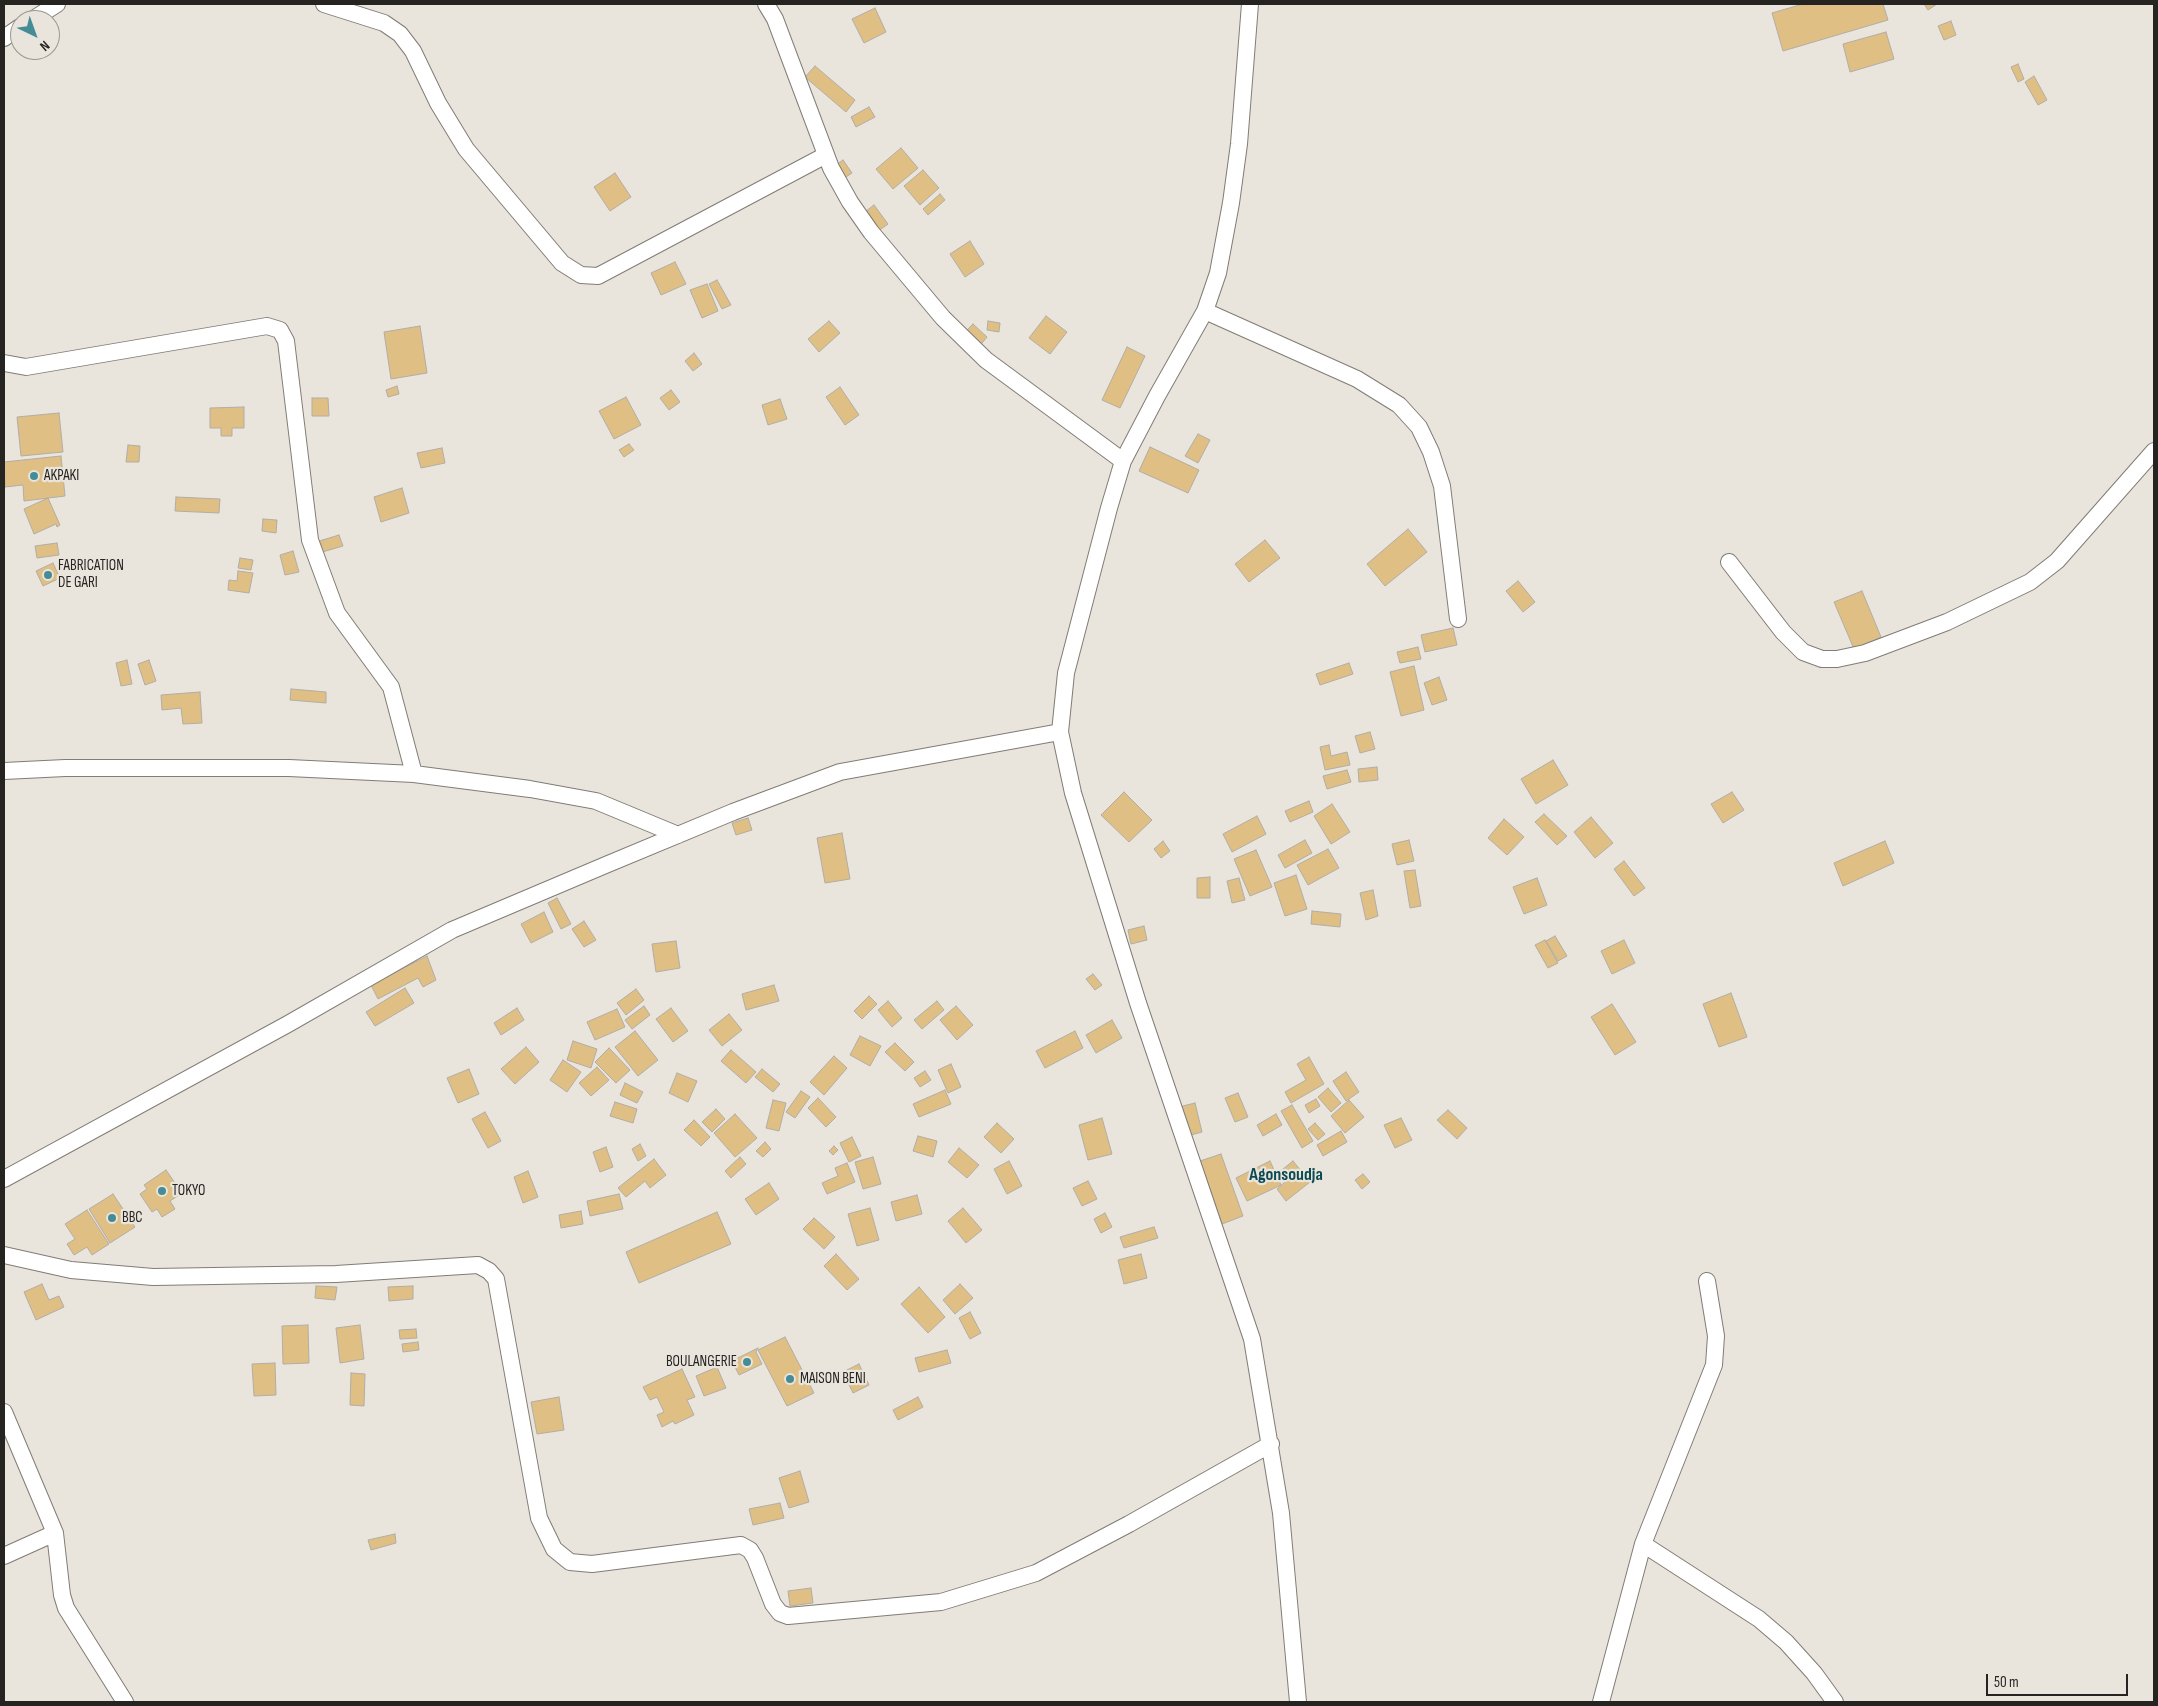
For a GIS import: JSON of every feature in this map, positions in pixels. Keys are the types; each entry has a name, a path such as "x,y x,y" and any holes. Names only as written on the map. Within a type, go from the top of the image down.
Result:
{"street":[{"path":"324,4 384,23 400,34 413,51 438,103 466,149 562,263 580,275 598,276 826,155"},
{"path":"766,4 775,19 837,182 870,232 954,330 986,360 1123,462"},
{"path":"1250,4 1239,144 1231,204 1218,273 1205,312 1157,396 1123,462 1109,508 1066,673 1060,732 1073,793 1135,994 1252,1339 1272,1444 1282,1513 1298,1702"},
{"path":"1205,312 1357,379 1399,405 1420,427 1431,452 1442,486 1458,619"},
{"path":"4,362 26,367 267,326 280,330 286,341 310,540 337,613 391,687 414,774"},
{"path":"1729,562 1783,632 1803,652 1822,659 1837,659 1866,653 1947,622 2030,582 2056,561 2154,452"},
{"path":"4,1179 288,1024 452,930 678,835 840,772 1060,732"},
{"path":"4,771 75,768 289,768 414,774 530,789 596,801 678,835"},
{"path":"4,1255 71,1270 153,1277 336,1274 478,1265 489,1271 496,1279 539,1518 554,1549 570,1562 592,1564 741,1545 750,1550 755,1558 773,1604 780,1613 788,1616 941,1602 1036,1573 1129,1524 1272,1444"},
{"path":"1601,1702 1643,1544 1714,1365 1716,1336 1707,1281"},
{"path":"4,1412 55,1533 62,1595 66,1608 125,1702"},
{"path":"4,1556 55,1533"},
{"path":"1643,1544 1759,1619 1786,1642 1835,1702"}],"building":[{"path":"1803,4 1883,4 1888,20 1783,51 1772,13"},
{"path":"1924,4 1937,4 1928,10"},
{"path":"875,8 886,32 864,43 852,19"},
{"path":"1951,21 1956,35 1944,40 1938,26"},
{"path":"1886,32 1894,59 1850,72 1843,44"},
{"path":"2018,64 2024,79 2018,82 2011,67"},
{"path":"815,66 855,100 846,112 805,77"},
{"path":"2034,76 2047,100 2038,105 2025,82"},
{"path":"869,107 875,117 856,127 851,117"},
{"path":"901,148 918,168 893,189 876,169"},
{"path":"843,160 852,173 840,181 832,168"},
{"path":"923,170 939,188 920,205 904,186"},
{"path":"615,173 631,197 610,211 594,187"},
{"path":"940,194 945,200 928,215 923,209"},
{"path":"874,205 888,224 874,234 861,215"},
{"path":"970,241 984,264 965,277 950,254"},
{"path":"675,262 686,284 661,295 651,273"},
{"path":"717,280 731,305 722,309 709,284"},
{"path":"707,284 718,311 702,318 690,290"},
{"path":"1046,316 1067,332 1050,354 1029,338"},
{"path":"829,321 840,333 819,352 808,339"},
{"path":"988,321 1000,323 999,332 987,330"},
{"path":"973,324 987,337 978,348 963,334"},
{"path":"420,326 427,373 391,379 384,332"},
{"path":"1127,347 1145,356 1120,408 1102,400"},
{"path":"694,353 702,364 693,371 685,361"},
{"path":"397,386 399,394 388,397 386,390"},
{"path":"840,387 859,415 845,425 826,397"},
{"path":"671,390 680,402 669,410 660,398"},
{"path":"626,397 641,425 614,439 599,411"},
{"path":"312,398 328,398 329,416 312,416"},
{"path":"780,399 787,419 768,425 762,405"},
{"path":"244,407 244,428 232,428 232,436 221,436 221,428 210,428 210,408"},
{"name":"AKPAKI","path":"59,413 63,452 21,456 17,417"},
{"path":"1198,434 1210,440 1198,463 1185,456"},
{"path":"629,444 634,450 624,457 619,450"},
{"path":"128,445 140,446 139,462 126,462"},
{"path":"1150,447 1199,470 1188,493 1139,471"},
{"path":"442,448 445,463 421,468 417,453"},
{"name":"AKPAKI","path":"61,456 65,496 24,501 23,485 5,487 4,462"},
{"path":"402,488 409,513 381,522 374,497"},
{"path":"176,497 220,499 219,513 175,511"},
{"path":"48,498 60,525 57,527 56,524 34,534 24,509"},
{"path":"263,519 277,520 276,533 262,531"},
{"path":"1408,529 1427,552 1385,586 1367,564"},
{"path":"339,535 343,546 319,553 316,542"},
{"path":"1265,540 1280,558 1249,582 1235,564"},
{"path":"57,543 59,555 37,558 35,546"},
{"path":"293,551 299,572 285,575 280,555"},
{"path":"240,558 253,560 251,570 238,568"},
{"name":"FABRICATION DE GARI","path":"53,563 60,578 43,586 36,571"},
{"path":"238,571 253,573 249,593 228,590 229,580 237,581"},
{"path":"1518,581 1535,602 1523,612 1506,591"},
{"path":"1862,591 1881,637 1854,649 1834,602"},
{"path":"1453,628 1457,645 1425,652 1421,635"},
{"path":"1418,647 1421,659 1400,663 1397,652"},
{"path":"127,660 132,684 121,686 116,663"},
{"path":"149,660 156,681 145,685 138,664"},
{"path":"1349,663 1353,674 1320,685 1316,674"},
{"path":"1414,666 1424,710 1401,716 1390,672"},
{"path":"1439,677 1447,700 1432,705 1424,683"},
{"path":"291,689 326,692 326,703 290,700"},
{"path":"200,692 202,723 183,724 181,708 162,710 161,695"},
{"path":"1370,732 1375,749 1360,753 1355,736"},
{"path":"1329,745 1331,756 1347,752 1350,765 1325,770 1320,747"},
{"path":"1553,760 1568,785 1536,804 1521,779"},
{"path":"1377,767 1378,780 1359,782 1358,769"},
{"path":"1347,770 1351,782 1327,789 1323,776"},
{"path":"1124,792 1152,820 1129,842 1101,815"},
{"path":"1732,792 1744,810 1723,823 1711,804"},
{"path":"1309,801 1313,812 1290,822 1285,811"},
{"path":"1332,804 1350,832 1331,844 1314,816"},
{"path":"1544,814 1567,836 1557,845 1535,822"},
{"path":"1257,816 1266,834 1232,852 1223,834"},
{"path":"1591,817 1613,843 1595,858 1574,832"},
{"path":"748,818 752,830 736,835 732,823"},
{"path":"1504,819 1524,837 1507,855 1488,838"},
{"path":"842,833 850,879 825,883 817,838"},
{"path":"1305,840 1312,853 1285,868 1278,855"},
{"path":"1409,840 1414,861 1397,865 1392,844"},
{"path":"1163,841 1170,851 1161,858 1154,849"},
{"path":"1885,841 1894,863 1843,886 1834,863"},
{"path":"1328,849 1339,868 1308,885 1297,865"},
{"path":"1256,850 1272,887 1250,896 1234,859"},
{"path":"1624,861 1645,888 1634,896 1614,869"},
{"path":"1415,870 1421,906 1410,908 1404,871"},
{"path":"1296,875 1307,909 1285,916 1274,883"},
{"path":"1210,877 1210,898 1197,898 1197,878"},
{"path":"1239,878 1245,900 1232,903 1227,881"},
{"path":"1537,878 1547,905 1524,914 1513,887"},
{"path":"1373,890 1378,916 1366,920 1360,893"},
{"path":"557,898 571,924 561,929 548,903"},
{"path":"1312,911 1341,914 1340,927 1311,924"},
{"path":"544,912 553,932 531,943 521,924"},
{"path":"584,921 596,940 584,947 572,929"},
{"path":"1144,926 1147,940 1131,944 1128,930"},
{"path":"1555,936 1567,956 1558,961 1546,941"},
{"path":"1545,940 1558,963 1548,968 1535,945"},
{"path":"1624,940 1635,963 1612,974 1601,951"},
{"path":"676,941 680,968 656,972 652,944"},
{"path":"427,956 436,980 423,987 418,978 378,999 371,985"},
{"path":"1093,974 1102,985 1095,990 1086,979"},
{"path":"774,985 779,1001 746,1010 742,994"},
{"path":"405,988 414,1003 375,1026 366,1012"},
{"path":"636,989 644,1000 626,1015 617,1003"},
{"path":"1731,993 1747,1037 1719,1047 1703,1004"},
{"path":"869,996 877,1004 862,1019 854,1011"},
{"path":"888,1001 902,1018 892,1027 878,1010"},
{"path":"937,1001 944,1010 922,1029 914,1020"},
{"path":"1612,1004 1636,1042 1615,1055 1591,1017"},
{"path":"644,1006 650,1015 632,1029 625,1020"},
{"path":"956,1006 973,1025 957,1040 940,1020"},
{"path":"517,1008 524,1020 501,1035 494,1023"},
{"path":"671,1008 688,1031 673,1042 656,1019"},
{"path":"617,1009 625,1027 595,1040 587,1022"},
{"path":"729,1014 742,1030 722,1046 709,1030"},
{"path":"1112,1020 1122,1038 1096,1053 1086,1035"},
{"path":"635,1031 658,1060 638,1076 615,1047"},
{"path":"1075,1031 1083,1048 1045,1068 1036,1051"},
{"path":"860,1036 881,1046 870,1066 850,1055"},
{"path":"573,1041 597,1049 591,1068 567,1060"},
{"path":"895,1043 914,1062 905,1071 885,1052"},
{"path":"526,1047 539,1062 515,1084 501,1069"},
{"path":"609,1048 630,1070 616,1083 595,1062"},
{"path":"731,1050 756,1072 746,1083 721,1061"},
{"path":"834,1056 847,1068 824,1095 810,1082"},
{"path":"1309,1057 1324,1084 1291,1103 1285,1092 1306,1080 1297,1064"},
{"path":"563,1060 581,1072 567,1092 550,1080"},
{"path":"951,1064 961,1087 948,1093 938,1070"},
{"path":"597,1067 609,1080 591,1096 579,1083"},
{"path":"469,1069 479,1094 458,1103 447,1078"},
{"path":"762,1069 780,1084 773,1092 755,1077"},
{"path":"925,1071 931,1080 920,1087 914,1078"},
{"path":"1346,1072 1359,1092 1346,1101 1333,1081"},
{"path":"677,1073 697,1081 688,1102 669,1093"},
{"path":"625,1083 643,1092 637,1103 620,1095"},
{"path":"1328,1088 1341,1103 1331,1112 1318,1097"},
{"path":"945,1090 951,1104 919,1117 913,1104"},
{"path":"801,1091 810,1097 795,1118 786,1112"},
{"path":"1238,1093 1248,1117 1235,1122 1225,1098"},
{"path":"818,1098 836,1117 826,1127 808,1108"},
{"path":"1316,1099 1320,1106 1309,1113 1305,1105"},
{"path":"773,1100 786,1103 779,1131 766,1128"},
{"path":"1349,1100 1364,1117 1345,1133 1331,1116"},
{"path":"615,1102 637,1109 633,1123 610,1116"},
{"path":"1195,1103 1202,1132 1187,1136 1179,1107"},
{"path":"1292,1105 1313,1141 1302,1148 1281,1111"},
{"path":"716,1109 725,1119 712,1132 702,1122"},
{"path":"1448,1110 1467,1128 1457,1139 1437,1120"},
{"path":"485,1112 501,1141 488,1148 472,1119"},
{"path":"735,1114 757,1138 735,1157 714,1133"},
{"path":"1276,1114 1282,1125 1263,1136 1257,1125"},
{"path":"1102,1118 1112,1154 1088,1160 1079,1125"},
{"path":"1401,1118 1412,1140 1395,1148 1384,1125"},
{"path":"694,1120 710,1137 701,1146 684,1130"},
{"path":"997,1123 1014,1139 1001,1153 984,1137"},
{"path":"1315,1123 1325,1134 1318,1140 1308,1129"},
{"path":"1341,1131 1347,1142 1323,1156 1317,1145"},
{"path":"918,1136 937,1141 933,1157 913,1151"},
{"path":"852,1137 861,1156 849,1162 840,1143"},
{"path":"765,1142 771,1149 763,1157 756,1151"},
{"path":"640,1144 646,1156 638,1161 632,1149"},
{"path":"834,1146 838,1150 833,1155 829,1151"},
{"path":"606,1147 613,1167 600,1172 593,1152"},
{"path":"959,1148 979,1165 967,1178 948,1162"},
{"path":"1221,1154 1243,1216 1222,1224 1200,1161"},
{"path":"740,1157 746,1164 731,1178 725,1171"},
{"path":"873,1157 881,1184 863,1189 855,1162"},
{"path":"654,1159 666,1175 650,1188 645,1181 626,1197 618,1188"},
{"path":"1009,1161 1022,1186 1007,1194 994,1169"},
{"path":"1270,1161 1281,1185 1247,1201 1236,1178"},
{"path":"1293,1161 1310,1182 1286,1201 1277,1189 1285,1182 1278,1173"},
{"path":"847,1163 855,1182 827,1194 822,1183 838,1176 835,1168"},
{"name":"TOKYO","path":"166,1170 182,1193 170,1201 175,1209 162,1217 157,1209 152,1212 140,1194 147,1189 144,1185"},
{"path":"528,1171 538,1197 523,1203 514,1177"},
{"path":"1363,1174 1370,1182 1362,1189 1355,1180"},
{"path":"1088,1181 1097,1199 1082,1206 1073,1188"},
{"path":"769,1183 779,1199 756,1215 745,1199"},
{"name":"BBC","path":"113,1194 135,1227 110,1243 89,1209"},
{"path":"619,1194 623,1209 590,1216 587,1201"},
{"path":"917,1195 922,1214 896,1221 891,1202"},
{"path":"870,1208 879,1240 857,1246 848,1214"},
{"path":"963,1208 982,1230 966,1243 948,1221"},
{"path":"87,1210 109,1244 92,1255 87,1247 74,1255 67,1244 75,1239 65,1224"},
{"path":"581,1211 583,1224 561,1228 559,1215"},
{"path":"717,1212 731,1244 639,1283 626,1252"},
{"path":"1105,1213 1112,1227 1101,1233 1094,1219"},
{"path":"814,1218 835,1237 824,1249 803,1229"},
{"path":"1154,1227 1158,1238 1124,1248 1120,1237"},
{"path":"836,1254 859,1279 847,1290 824,1266"},
{"path":"1141,1254 1147,1278 1124,1284 1118,1260"},
{"path":"42,1284 49,1300 59,1296 64,1307 36,1320 24,1292"},
{"path":"960,1284 973,1298 955,1314 943,1300"},
{"path":"316,1286 337,1287 335,1300 315,1298"},
{"path":"413,1286 413,1299 389,1301 388,1287"},
{"path":"919,1287 945,1317 928,1333 901,1304"},
{"path":"970,1312 981,1333 970,1339 959,1318"},
{"path":"308,1325 309,1363 283,1364 282,1326"},
{"path":"360,1325 364,1359 340,1363 336,1328"},
{"path":"416,1329 417,1338 400,1339 399,1330"},
{"name":"MAISON BENI","path":"785,1337 814,1393 787,1406 758,1350"},
{"path":"418,1342 419,1350 403,1352 402,1344"},
{"name":"BOULANGERIE","path":"758,1348 756,1352 762,1364 739,1375 732,1361"},
{"path":"947,1350 951,1363 919,1372 915,1358"},
{"path":"275,1363 276,1395 254,1396 252,1364"},
{"path":"859,1364 869,1385 853,1393 843,1372"},
{"path":"717,1367 726,1388 704,1396 696,1376"},
{"path":"682,1369 695,1397 687,1400 694,1415 675,1424 673,1421 662,1427 657,1415 664,1412 657,1397 650,1400 643,1387"},
{"path":"351,1373 365,1374 364,1406 350,1405"},
{"path":"559,1397 564,1430 537,1434 531,1402"},
{"path":"918,1397 923,1407 898,1420 893,1410"},
{"path":"800,1471 809,1502 789,1508 779,1478"},
{"path":"780,1503 784,1518 753,1525 749,1509"},
{"path":"395,1534 396,1543 371,1550 368,1540"},
{"path":"811,1588 813,1603 790,1606 788,1591"}],"place":[{"name":"AKPAKI","path":"34,476"},
{"name":"FABRICATION DE GARI","path":"48,575"},
{"name":"TOKYO","path":"162,1191"},
{"name":"BBC","path":"112,1218"},
{"name":"BOULANGERIE","path":"747,1362"},
{"name":"MAISON BENI","path":"790,1379"}],"district":[{"name":"Agonsoudja","path":"1286,1175"}]}
